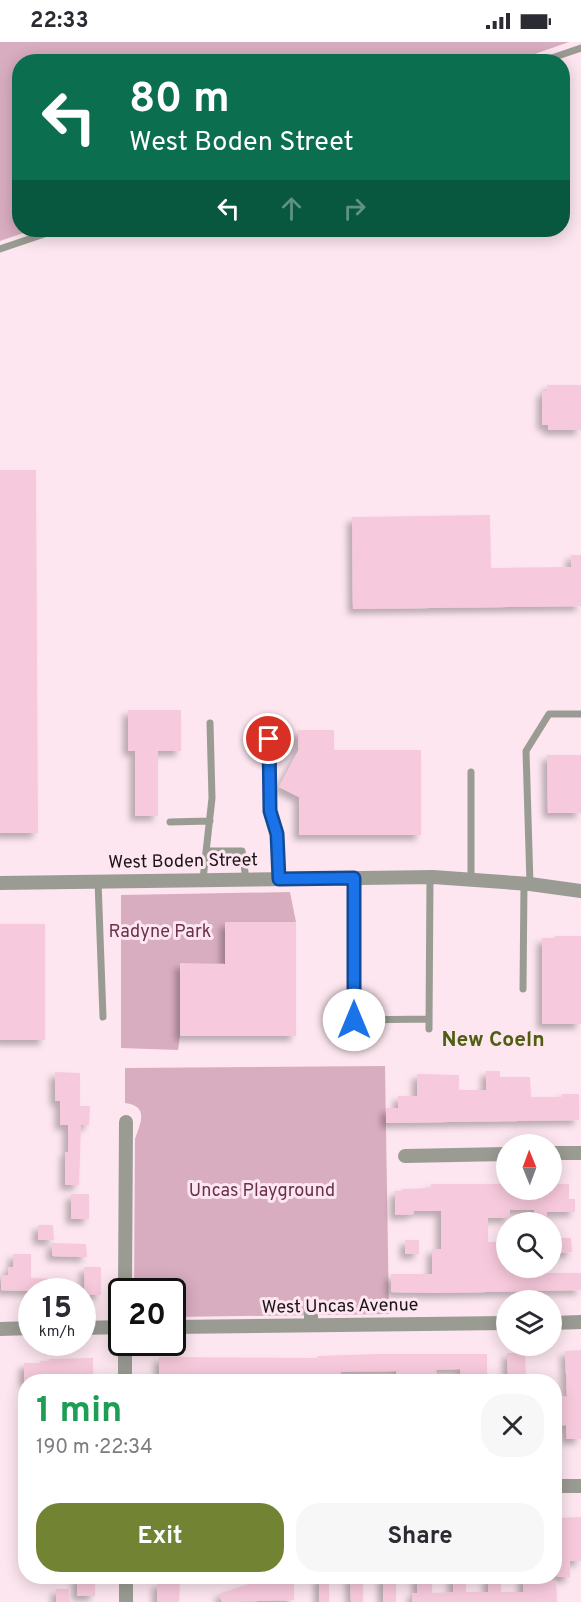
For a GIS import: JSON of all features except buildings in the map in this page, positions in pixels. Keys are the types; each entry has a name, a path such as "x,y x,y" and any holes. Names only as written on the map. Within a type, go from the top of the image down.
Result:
{"street":[{"name":"West Boden Street","path":"0,882 430,877 527,884 581,891"},
{"path":"125,1278 126,1122"},
{"path":"562,1153 581,1153"},
{"path":"405,1156 496,1154"},
{"path":"311,1306 311,1325"},
{"path":"562,1323 581,1322"},
{"name":"West Uncas Avenue","path":"186,1326 496,1323"},
{"path":"0,1329 18,1328"},
{"path":"125,1356 125,1374"},
{"path":"562,1486 581,1486"},
{"path":"126,1584 126,1602"}],"lane":[{"path":"563,54 581,48"},
{"path":"0,249 35,237"},
{"path":"523,990 527,884 526,751 549,714 581,714"},
{"path":"203,879 212,798 210,723"},
{"path":"269,723 270,811 277,834 279,879"},
{"path":"471,772 471,879"},
{"path":"170,822 210,821"},
{"path":"206,851 242,851 246,879"},
{"path":"429,1029 430,877"},
{"path":"354,878 354,1020 429,1019"},
{"path":"98,881 103,1017"}],"green space":[{"path":"0,42 569,42 535,54 12,54 12,237 0,241"},
{"name":"Radyne Park","path":"290,892 296,922 225,922 225,964 180,964 178,1050 121,1048 121,895"},
{"name":"Uncas Playground","path":"385,1066 389,1314 186,1317 186,1278 134,1278 135,1139 141,1116 138,1108 125,1103 125,1068"}],"district":[{"name":"New Coeln","path":"493,1040"}],"route":[{"path":"269,739 270,811 277,834 279,879 354,878 354,1020"}]}
